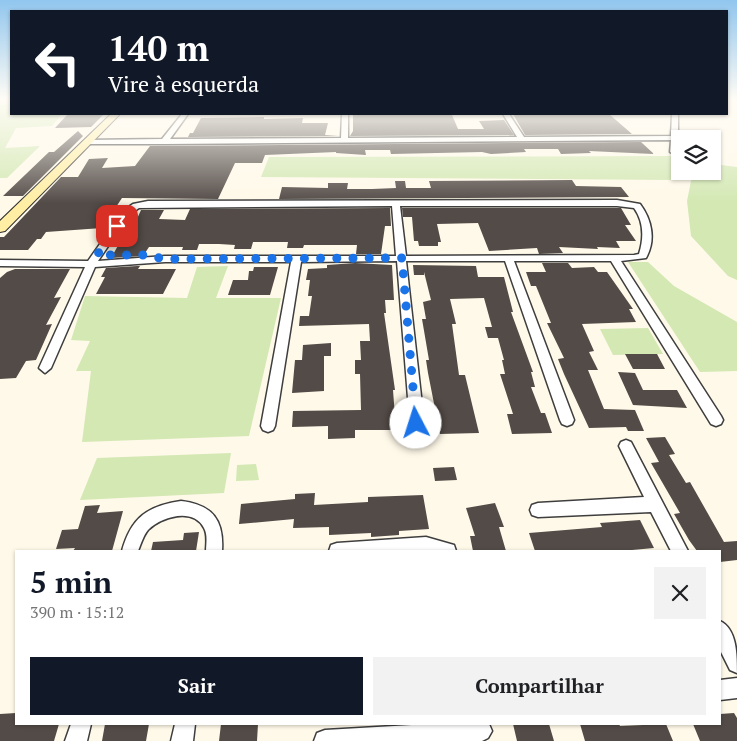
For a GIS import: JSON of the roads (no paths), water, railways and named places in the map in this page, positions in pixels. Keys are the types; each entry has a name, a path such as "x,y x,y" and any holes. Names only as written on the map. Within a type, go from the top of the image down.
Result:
{"main road":[{"path":"0,228 96,134"}],"street":[{"path":"164,142 170,134"},
{"path":"344,134 344,140"},
{"path":"518,134 522,140"},
{"path":"87,142 671,138"},
{"path":"0,255 95,259 137,262 165,259 634,258 643,256 648,240 645,218 637,206 617,203 141,204 127,212 95,259 45,368"},
{"path":"396,204 416,423"},
{"path":"508,257 568,420"},
{"path":"614,258 716,420"},
{"path":"0,262 95,259"},
{"path":"268,426 296,259"},
{"path":"626,446 679,550"},
{"path":"538,510 656,504"},
{"path":"130,550 142,524 155,516 184,508 197,510 210,519 215,529 214,550"},
{"path":"349,550 426,545 446,550"},
{"path":"721,632 737,663"},
{"path":"721,690 737,688"},
{"path":"76,741 81,725"},
{"path":"182,741 185,725"},
{"path":"325,741 481,732"}]}
